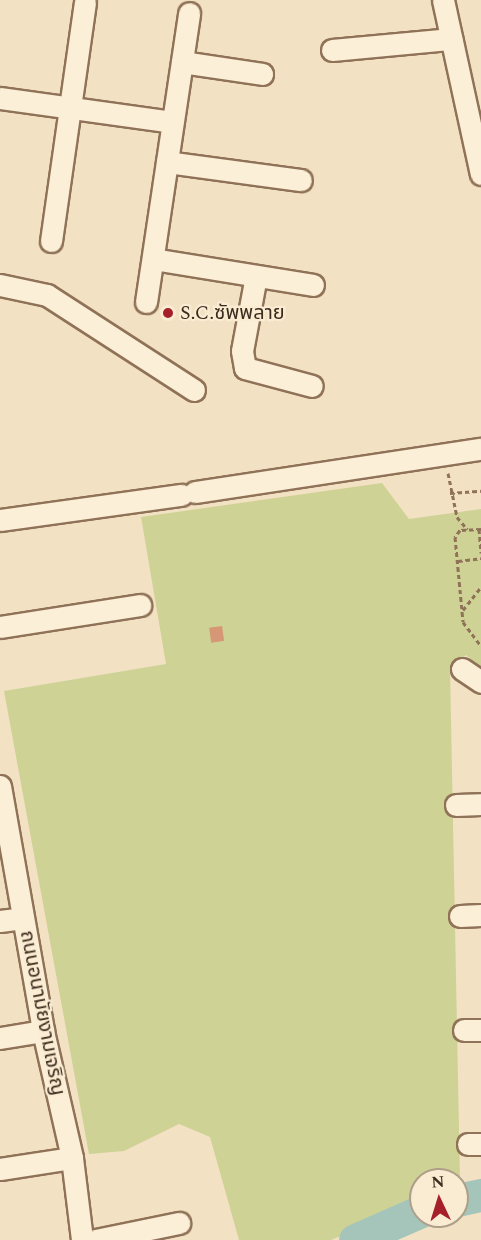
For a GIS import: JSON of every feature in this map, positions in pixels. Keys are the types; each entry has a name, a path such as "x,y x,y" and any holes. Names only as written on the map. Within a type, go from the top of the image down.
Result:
{"street":[{"path":"443,0 481,174"},
{"path":"51,241 68,106 85,2"},
{"path":"147,302 189,13"},
{"path":"332,50 451,39"},
{"path":"182,62 262,74"},
{"path":"0,98 172,122"},
{"path":"167,162 300,180"},
{"path":"153,259 312,285"},
{"path":"256,276 242,351 245,368 312,386"},
{"path":"0,285 47,295 194,390"},
{"path":"0,520 481,449"},
{"path":"0,627 140,605"},
{"path":"462,669 481,682"},
{"name":"ถนนอนามัยงามเจริญ","path":"0,786 43,1030 72,1158 82,1240"},
{"path":"456,805 481,804"},
{"path":"0,921 23,918"},
{"path":"0,1038 43,1030"},
{"path":"0,1169 72,1158"},
{"path":"96,1240 179,1223"}],"path":[{"path":"445,454 450,493 457,517 467,529"},
{"path":"450,493 481,490"},
{"path":"481,553 480,529 467,529 455,537 466,632 481,646"},
{"path":"458,561 481,558"},
{"path":"463,612 481,587"}],"green space":[{"path":"382,483 409,519 481,509 481,667 466,655 450,669 460,1168 409,1168 409,1209 331,1240 239,1240 210,1137 179,1124 124,1151 89,1154 4,691 166,664 141,517"}],"building":[{"path":"222,626 224,641 211,643 209,628"}],"waterway":[{"path":"469,1198 481,1195"},
{"path":"355,1240 409,1216"}],"place":[{"name":"S.C.ซัพพลาย","path":"168,313"}]}
